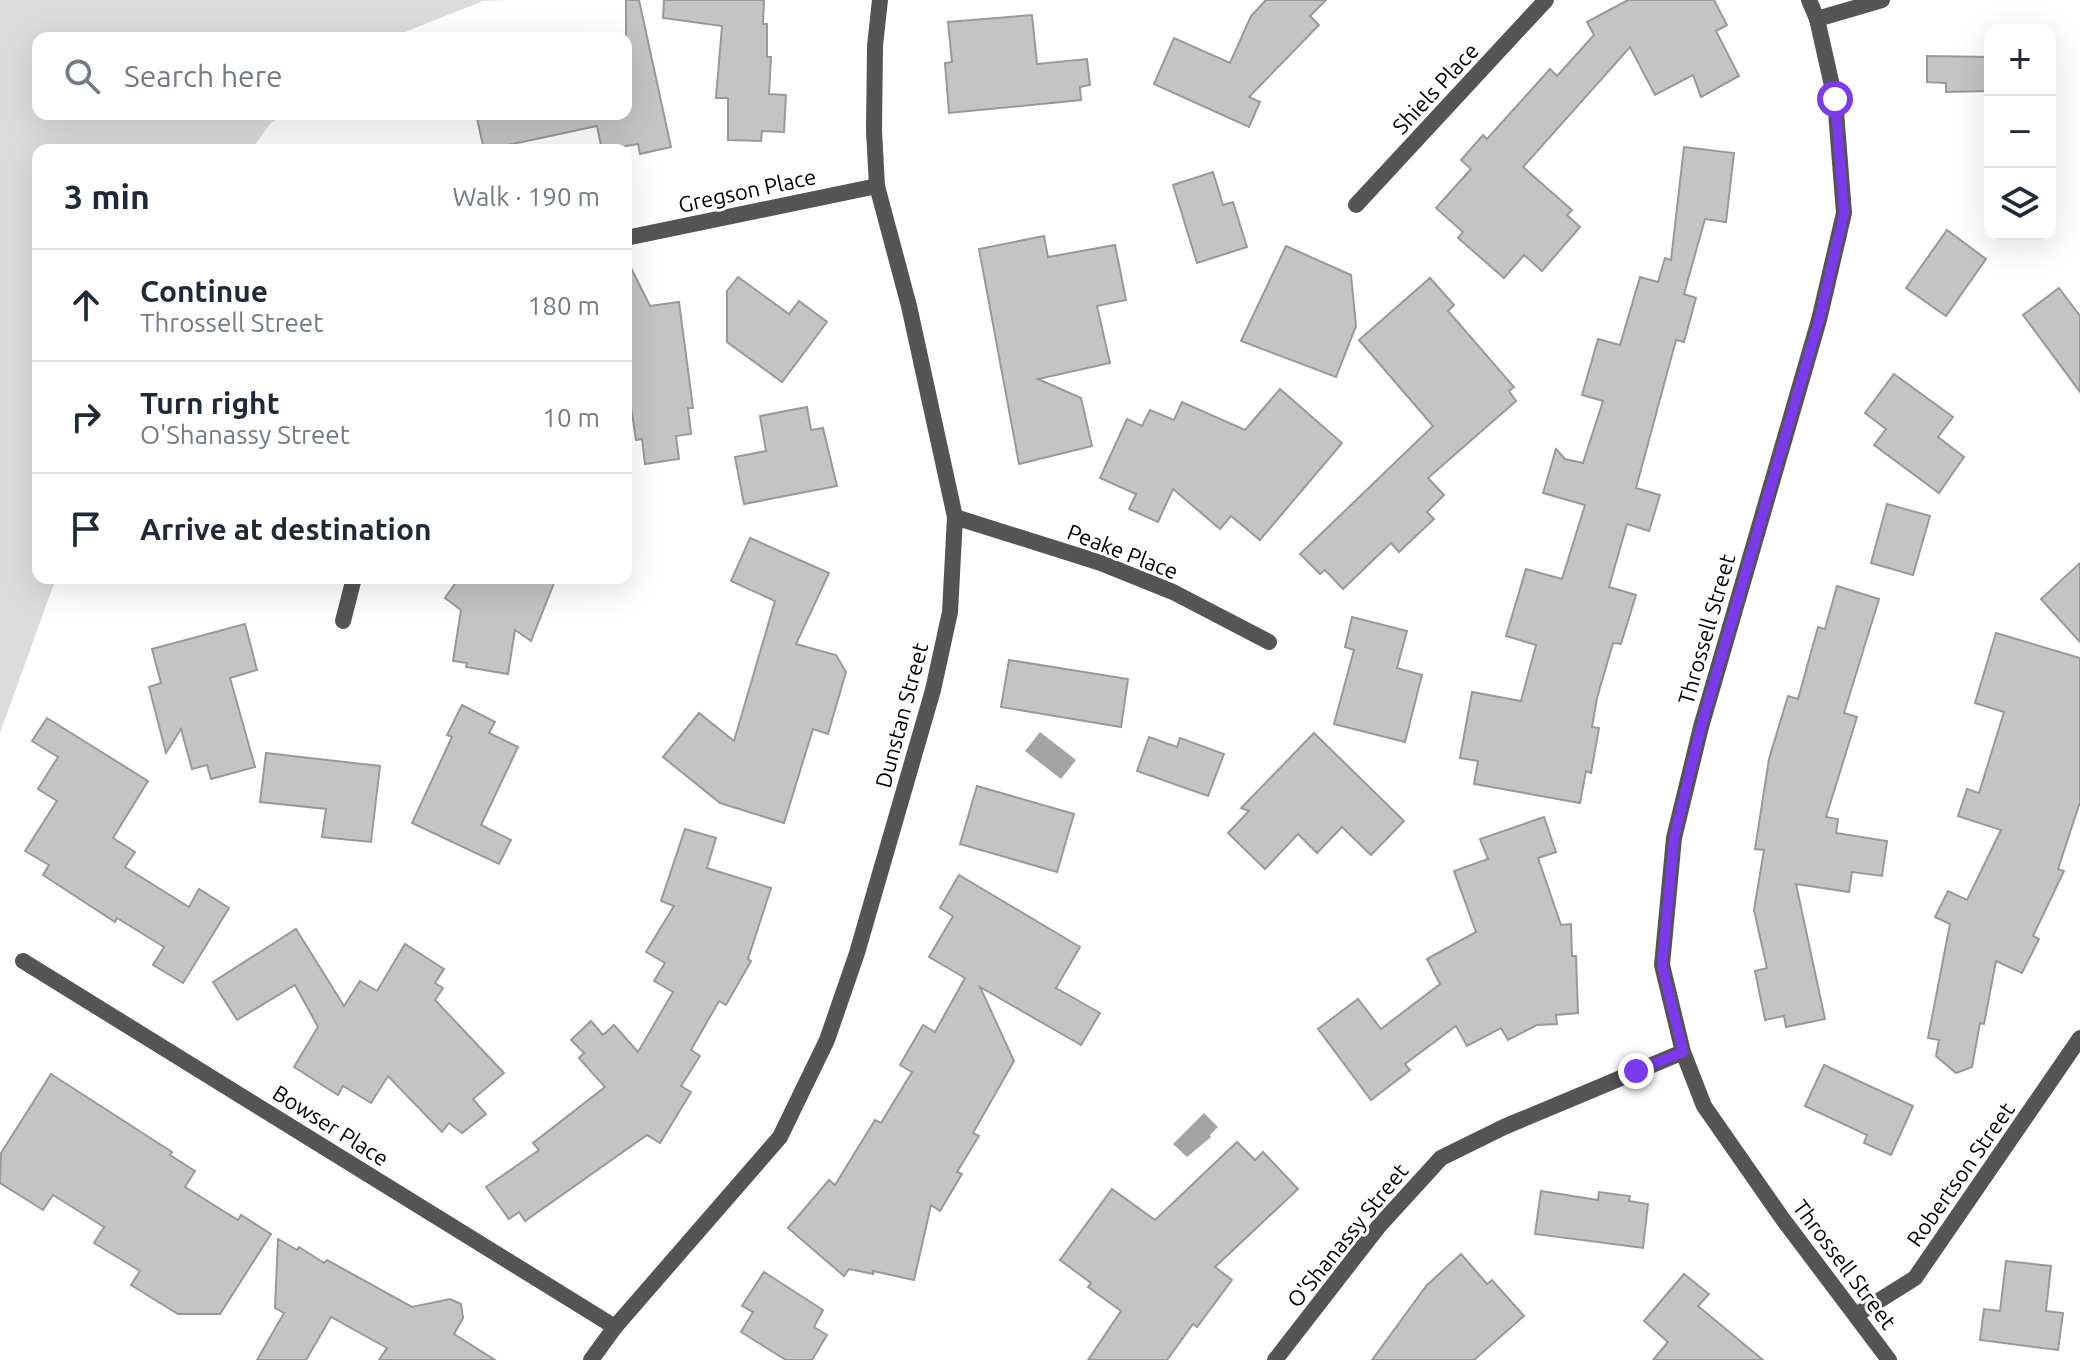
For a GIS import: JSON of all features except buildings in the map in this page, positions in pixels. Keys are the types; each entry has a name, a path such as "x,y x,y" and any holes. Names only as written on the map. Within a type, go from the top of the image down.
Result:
{"street":[{"name":"Dunstan Street","path":"591,1360 615,1327 780,1137 827,1040 857,953 933,690 950,612 955,517 909,306 877,186 875,46 880,0"},
{"name":"Shiels Place","path":"1356,205 1546,0"},
{"name":"Throssell Street","path":"1809,0 1817,19 1835,99 1844,213 1819,320 1701,727 1674,838 1662,965 1683,1052 1704,1106 1782,1218 1889,1360"},
{"path":"1817,19 1882,0"},
{"name":"Gregson Place","path":"632,237 877,186"},
{"name":"Peake Place","path":"955,517 1101,563 1173,592 1269,642"},
{"path":"343,621 352,584"},
{"name":"Bowser Place","path":"23,961 615,1327"},
{"name":"Robertson Street","path":"1856,1315 1915,1278 2080,1038"},
{"name":"O'Shanassy Street","path":"1275,1360 1379,1226 1441,1158 1504,1127 1683,1052"}],"shaded area":[{"path":"0,0 508,0 483,1 405,32 32,32 32,120 275,120 255,144 32,144 32,584 54,584 0,733"},
{"path":"1040,732 1076,760 1061,779 1025,751"},
{"path":"1204,1113 1218,1127 1187,1157 1173,1144"}],"route":[{"path":"1636,1071 1683,1052 1662,965 1674,838 1701,727 1819,320 1844,213 1835,99"}]}
